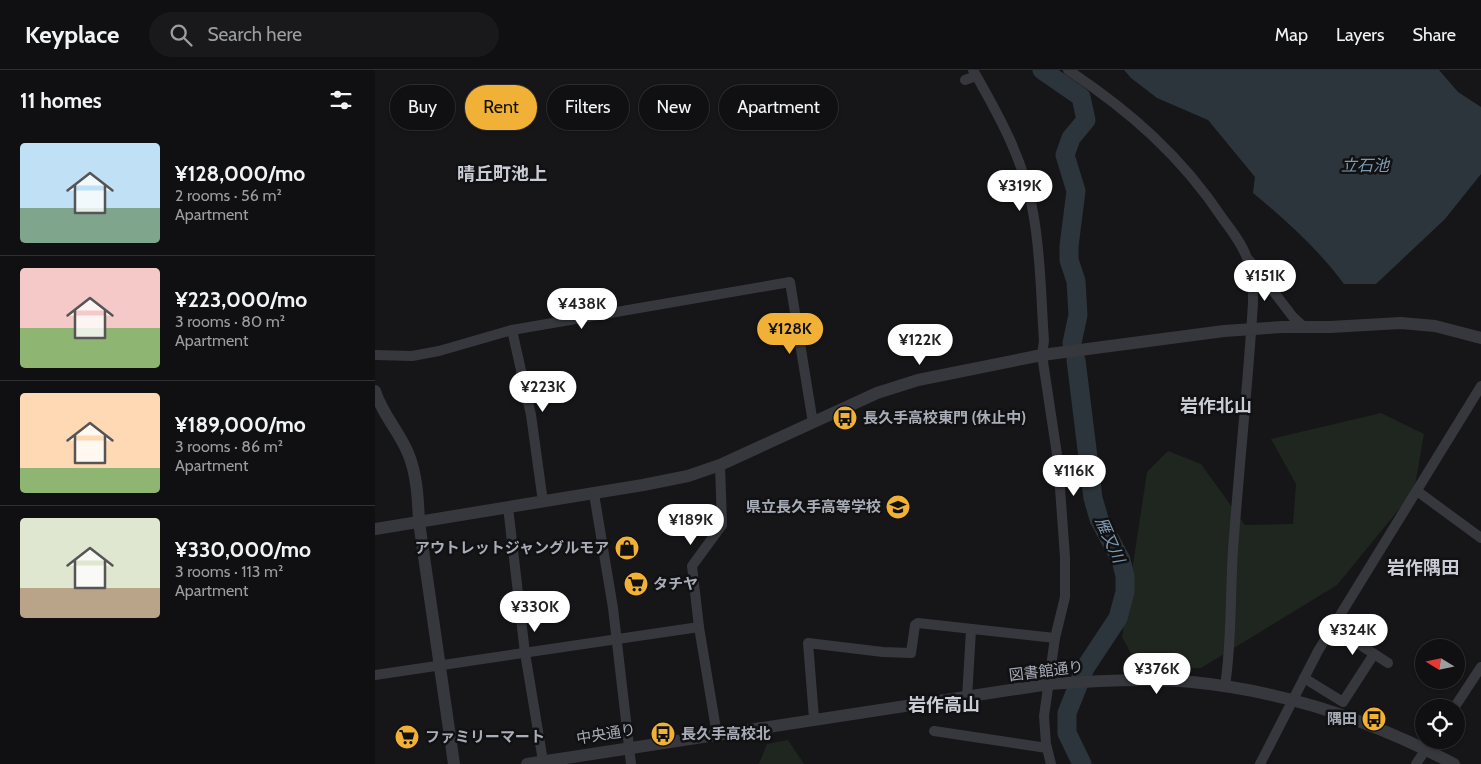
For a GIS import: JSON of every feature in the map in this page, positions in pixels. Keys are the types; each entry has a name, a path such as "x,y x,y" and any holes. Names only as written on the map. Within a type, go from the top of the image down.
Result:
{"street":[{"path":"1068,70 1098,91 1166,146 1211,200 1247,258 1293,317 1304,328"},
{"path":"965,80 975,73 1003,123 1017,157 1034,217 1044,341 1043,355 1058,461 1065,557 1065,597 1055,638 1044,716 1047,748 1051,764"},
{"path":"1225,686 1228,665 1232,565 1239,469 1251,330 1253,283 1247,258"},
{"path":"375,355 411,356 439,351 512,330 790,282 813,424"},
{"path":"375,529 594,494 688,476 720,465 877,393 918,380 1043,355 1251,330 1401,323 1435,326 1481,338"},
{"path":"512,330 531,416 543,502"},
{"path":"1261,764 1303,678 1481,386"},
{"path":"375,391 380,407 408,453 417,488 419,522 454,764"},
{"path":"717,735 699,627 692,566 722,525 720,465"},
{"path":"1417,491 1481,538"},
{"path":"594,494 617,640 631,764"},
{"path":"508,507 525,653 543,761"},
{"path":"815,718 808,643 883,652 911,653 915,625 918,623 1055,638"},
{"path":"375,675 699,627"},
{"path":"1333,627 1388,663"},
{"path":"967,698 971,630"},
{"path":"1303,678 1335,699 1343,702 1374,654"},
{"path":"1460,699 1481,667"},
{"name":"図書館通り","path":"780,725 815,718 967,698 1049,684 1159,681 1225,686 1292,700 1335,712 1415,739"},
{"name":"中央通り","path":"527,764 780,725"},
{"path":"934,731 1047,748"},
{"path":"1416,764 1426,749"},
{"name":"図書館通り","path":"1435,749 1454,764"}],"shaded area":[{"path":"1381,413 1424,434 1414,491 1337,585 1201,668 1139,668 1122,637 1147,472 1168,451 1201,464 1245,525 1293,524 1296,484 1271,439"},
{"path":"788,740 804,764 759,764 767,744"}],"water":[{"name":"立石池","path":"1124,70 1439,70 1458,92 1481,107 1481,174 1445,219 1376,284 1344,284 1324,259 1301,236 1253,193 1255,177 1208,120 1157,98 1131,78"}],"waterway":[{"name":"雁又川","path":"1042,70 1081,97 1086,120 1071,138 1065,155 1076,191 1069,246 1069,260 1076,281 1078,315 1072,343"},
{"name":"雁又川","path":"1076,360 1093,498 1099,519 1121,560 1125,576 1125,592 1118,618 1085,668 1067,713 1067,733 1082,764"}],"place":[{"name":"長久手高校東門 (休止中)","path":"845,418"},
{"name":"県立長久手高等学校","path":"898,507"},
{"name":"アウトレットジャングルモア","path":"627,548"},
{"name":"タチヤ","path":"636,584"},
{"name":"隅田","path":"1374,719"},
{"name":"長久手高校北","path":"663,734"},
{"name":"ファミリーマート","path":"407,737"}],"district":[{"name":"晴丘町池上","path":"502,174"},
{"name":"岩作北山","path":"1216,406"},
{"name":"岩作隅田","path":"1423,568"},
{"name":"岩作高山","path":"944,705"}]}
